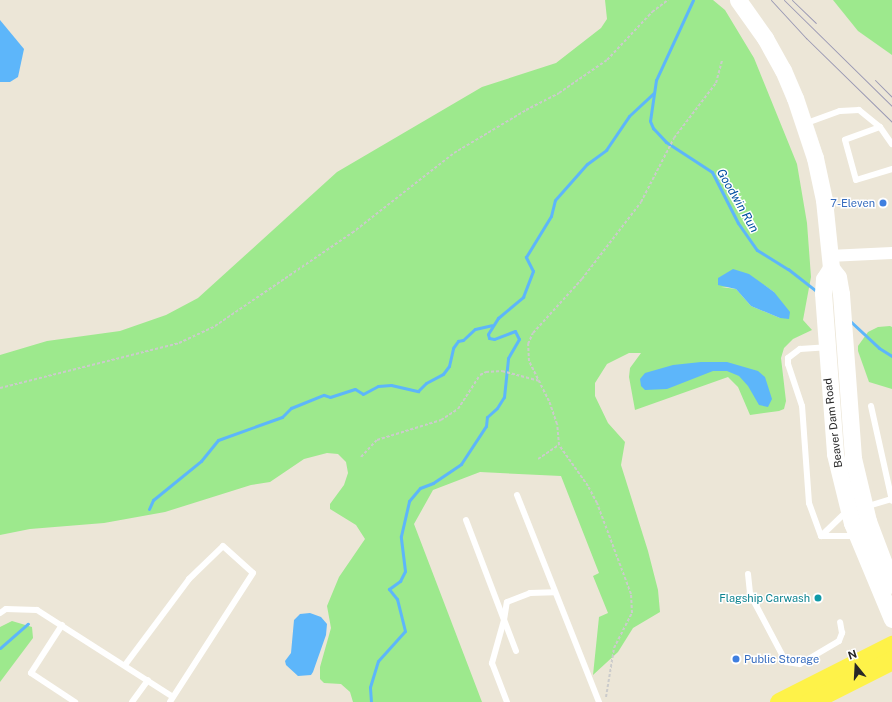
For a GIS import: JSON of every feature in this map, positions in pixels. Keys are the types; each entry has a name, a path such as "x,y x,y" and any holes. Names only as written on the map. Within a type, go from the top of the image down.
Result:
{"main road":[{"name":"Beaver Dam Road","path":"738,0 774,53 804,124 821,186 828,267 824,319 825,347 835,454 856,509 892,585"},
{"name":"Beaver Dam Road","path":"828,267 838,277 841,294 843,341 856,509 856,536 892,619"},
{"path":"779,702 892,645"},
{"path":"809,702 892,660"},
{"path":"834,702 892,673"}],"street":[{"path":"828,267 892,253"}],"lane":[{"path":"804,124 850,109 859,110 880,128 892,144"},
{"path":"880,128 845,140 856,180 892,169"},
{"path":"821,536 809,503 802,406 788,364 788,358 800,349 825,347 843,341"},
{"path":"821,536 856,509 892,500 871,406"},
{"path":"517,495 554,592 599,702"},
{"path":"466,520 516,651"},
{"path":"821,536 856,536"},
{"path":"0,613 6,609 37,610 148,680 172,699 253,573 223,546 189,579 125,665"},
{"path":"748,574 750,594 786,662 800,664 839,641 842,633 840,622"},
{"path":"507,702 492,663 504,620 507,602 515,597 530,593 554,592"},
{"path":"62,625 31,673 75,702"},
{"path":"132,702 148,680"}],"path":[{"path":"0,388 180,343 215,326 352,233 454,153 526,110 559,93 607,60 652,12 668,0"},
{"path":"605,702 614,648 632,613 633,605 597,503 588,486 559,445 557,424 539,380 529,361 527,352 529,338 582,279 647,193 674,138 716,83 722,61"},
{"path":"361,457 377,440 451,414 463,405 480,375 492,371 502,371 539,380"},
{"path":"538,459 559,445"}],"green space":[{"path":"605,0 713,0 725,10 754,58 797,164 807,223 811,277 803,320 812,330 793,339 784,348 781,358 786,401 784,409 779,411 750,415 738,387 728,377 635,410 629,377 630,368 641,353 629,353 607,364 595,383 595,396 608,423 625,442 621,465 648,551 658,590 660,612 633,628 618,652 593,675 599,617 608,613 593,576 599,573 561,476 480,472 433,490 414,524 482,702 353,702 350,692 341,684 324,683 320,679 320,667 331,628 327,606 339,577 365,539 356,525 330,509 330,504 344,485 348,473 346,462 338,454 327,453 304,459 270,482 251,485 165,512 104,523 30,529 0,535 0,355 47,341 120,331 166,315 198,298 337,172 482,87 556,63 601,28 607,19","holes":["764,285 774,292 780,318 751,306 736,289 721,287"]},
{"path":"833,0 892,0 892,55 858,31"},
{"path":"878,327 892,327 892,389 869,382 858,351 858,346 868,332"},
{"path":"12,621 32,627 33,638 0,682 0,627"}],"water":[{"path":"0,20 24,49 18,77 10,82 0,82"},
{"path":"733,269 749,274 774,292 790,312 789,319 780,318 751,306 736,289 718,285 718,278"},
{"path":"701,362 727,362 758,371 765,377 772,399 768,407 759,405 748,386 739,376 727,371 713,371 667,389 645,390 641,386 640,379 645,373 673,365"},
{"path":"310,613 321,617 327,624 326,635 311,675 298,676 286,665 285,661 291,653 294,620 300,614"}],"waterway":[{"name":"Goodwin Run","path":"693,0 656,80 650,121 653,128 666,142 712,172 738,223 757,250 788,269 816,291"},
{"path":"371,702 370,687 378,661 405,631 397,599 389,589 400,581 405,571 401,536 409,501 420,488 433,483 461,464 486,426 487,417 497,408 504,397 508,358 519,339 515,331 494,339 489,338 488,334 498,318 523,297 533,271 526,257 551,216 555,200 587,164 606,150 629,116 654,93"},
{"name":"Goodwin Run","path":"849,320 879,348 892,356"},
{"path":"149,509 153,500 201,461 218,440 282,417 291,408 324,395 330,397 355,389 363,394 378,386 391,385 418,391 426,383 443,374 449,366 453,348 458,341 463,340 475,329 492,325"},
{"path":"0,648 28,624"}],"tram line":[{"path":"771,0 806,38 892,122"},
{"path":"784,0 892,106"},
{"path":"792,0 816,23"},
{"path":"875,80 892,97"}],"place":[{"name":"7-Eleven","path":"883,203"},
{"name":"Flagship Carwash","path":"818,598"},
{"name":"Public Storage","path":"736,659"}]}
